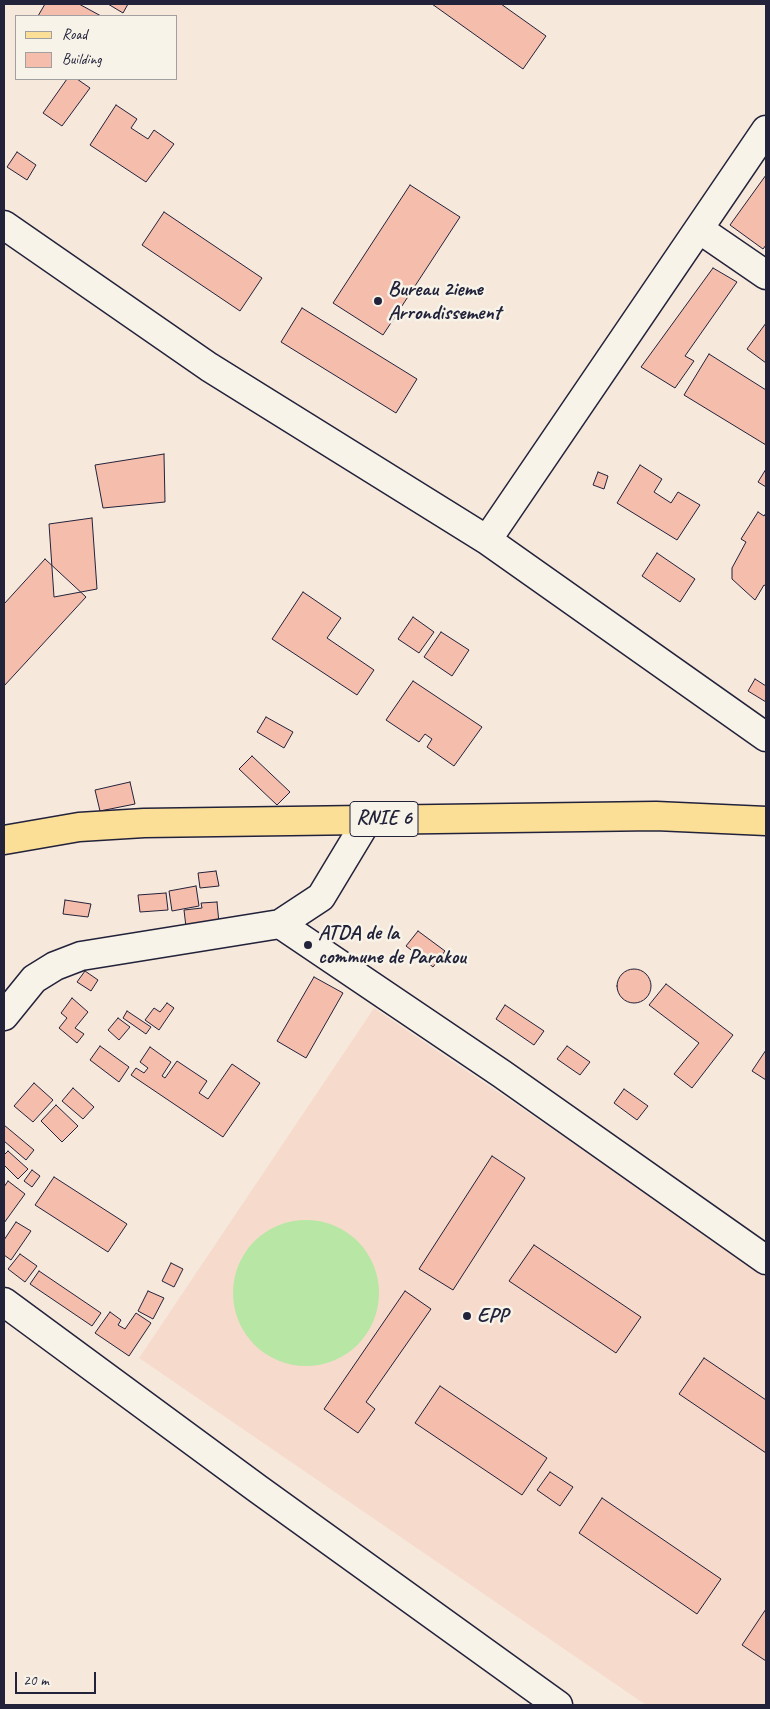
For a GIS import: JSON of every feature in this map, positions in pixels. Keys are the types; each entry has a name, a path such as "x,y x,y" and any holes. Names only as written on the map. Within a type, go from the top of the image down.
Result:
{"main road":[{"name":"RNIE 6","path":"4,840 79,827 135,824 656,816 766,822"}],"street":[{"path":"487,540 766,130"},
{"path":"4,225 209,368 487,540 766,736"},
{"path":"698,230 766,275"},
{"path":"4,1016 34,979 55,966 81,956 280,924 321,897 368,819"},
{"path":"280,924 493,1069 766,1260"},
{"path":"4,1302 558,1705"}],"shaded area":[{"name":"EPP","path":"374,1008 766,1274 766,1705 646,1705 139,1358"}],"green space":[{"path":"306,1220 334,1225 358,1241 374,1265 379,1293 374,1321 358,1345 334,1361 306,1366 278,1361 254,1345 238,1321 233,1293 238,1265 254,1241 278,1225"}],"building":[{"path":"45,4 79,4 99,15 39,15"},
{"path":"108,4 128,4 123,13"},
{"path":"432,4 501,4 546,36 523,69"},
{"path":"66,80 78,80 90,88 62,126 43,113"},
{"path":"116,105 137,119 131,128 148,139 154,130 174,144 146,182 90,145"},
{"path":"17,152 36,165 27,180 7,167"},
{"path":"766,175 766,245 763,249 730,225"},
{"path":"410,185 460,217 383,335 333,303"},
{"path":"164,212 262,278 240,311 142,245"},
{"path":"713,268 737,282 685,356 694,361 675,388 641,367"},
{"path":"302,308 417,379 396,413 281,342"},
{"path":"766,323 766,363 747,349"},
{"path":"709,354 766,390 766,445 684,395"},
{"path":"164,454 165,502 103,508 95,465"},
{"path":"640,465 662,479 654,492 671,503 678,492 700,505 677,540 617,503"},
{"path":"766,469 766,487 758,482"},
{"path":"598,472 608,476 604,489 593,485"},
{"path":"758,512 764,516 766,513 766,586 764,585 755,600 732,579 732,568 746,542 741,539"},
{"path":"92,518 97,589 54,597 49,524"},
{"path":"657,553 695,579 680,602 642,576"},
{"path":"45,559 86,597 4,686 4,604"},
{"path":"303,592 341,618 327,638 374,670 357,695 272,639"},
{"path":"413,617 434,632 419,653 398,639"},
{"path":"441,632 469,650 452,676 424,657"},
{"path":"755,679 766,686 766,702 748,691"},
{"path":"413,681 482,727 454,766 427,747 432,739 425,734 419,742 386,720"},
{"path":"266,717 293,732 284,748 257,732"},
{"path":"252,756 290,792 277,805 239,769"},
{"path":"130,782 135,804 100,811 95,790"},
{"path":"216,871 219,886 200,888 198,873"},
{"path":"196,886 199,906 172,911 169,891"},
{"path":"166,893 168,910 140,912 138,895"},
{"path":"65,900 91,904 88,917 63,914"},
{"path":"217,902 219,923 186,927 184,910 202,908 201,903"},
{"path":"418,931 445,951 433,967 406,946"},
{"path":"634,969 641,970 646,974 650,979 650,993 646,998 641,1002 634,1003 627,1002 622,998 618,993 617,986 618,979 622,974 627,970"},
{"path":"85,971 98,980 91,991 77,982"},
{"path":"314,977 343,993 306,1058 277,1041"},
{"path":"666,984 733,1035 692,1088 674,1074 699,1043 649,1005"},
{"path":"72,998 88,1012 75,1028 84,1034 77,1043 59,1028 67,1018 61,1013"},
{"path":"167,1003 174,1008 159,1030 145,1020 154,1008 160,1012"},
{"path":"505,1005 544,1031 534,1045 496,1019"},
{"path":"127,1011 151,1027 146,1034 123,1018"},
{"path":"118,1018 130,1027 119,1040 108,1030"},
{"path":"100,1046 129,1067 119,1082 90,1060"},
{"path":"567,1046 590,1062 580,1075 557,1059"},
{"path":"150,1047 171,1062 162,1076 165,1078 177,1061 207,1081 199,1093 208,1099 232,1064 260,1083 223,1137 131,1075 136,1068 144,1073 148,1068 140,1062"},
{"path":"766,1050 766,1080 752,1071"},
{"path":"34,1083 53,1100 33,1122 14,1106"},
{"path":"73,1088 94,1107 83,1119 62,1101"},
{"path":"624,1089 648,1106 637,1120 614,1103"},
{"path":"56,1105 78,1126 62,1142 41,1121"},
{"path":"4,1125 34,1150 26,1160 4,1141"},
{"path":"8,1151 28,1169 18,1179 4,1165 4,1155"},
{"path":"492,1156 525,1178 453,1290 419,1269"},
{"path":"32,1170 40,1176 32,1187 24,1181"},
{"path":"54,1177 127,1224 108,1252 35,1205"},
{"path":"8,1181 25,1194 4,1223 4,1187"},
{"path":"16,1222 31,1231 11,1260 4,1255 4,1240"},
{"path":"534,1245 641,1317 616,1353 509,1281"},
{"path":"20,1254 37,1266 25,1282 8,1269"},
{"path":"171,1263 183,1269 174,1287 162,1281"},
{"path":"39,1271 101,1313 92,1326 30,1284"},
{"path":"148,1291 164,1298 153,1319 138,1311"},
{"path":"405,1291 431,1309 366,1402 375,1409 358,1433 324,1409"},
{"path":"110,1312 121,1320 118,1325 125,1329 136,1313 151,1323 129,1356 95,1333"},
{"path":"704,1358 766,1400 766,1453 679,1394"},
{"path":"440,1386 547,1458 522,1495 415,1423"},
{"path":"550,1472 573,1487 560,1506 537,1490"},
{"path":"602,1498 721,1579 697,1614 579,1533"},
{"path":"766,1609 766,1661 742,1645"}],"place":[{"name":"Bureau 2ieme Arrondissement","path":"378,301"},
{"name":"ATDA de la commune de Parakou","path":"308,945"},
{"name":"EPP","path":"467,1316"}]}
